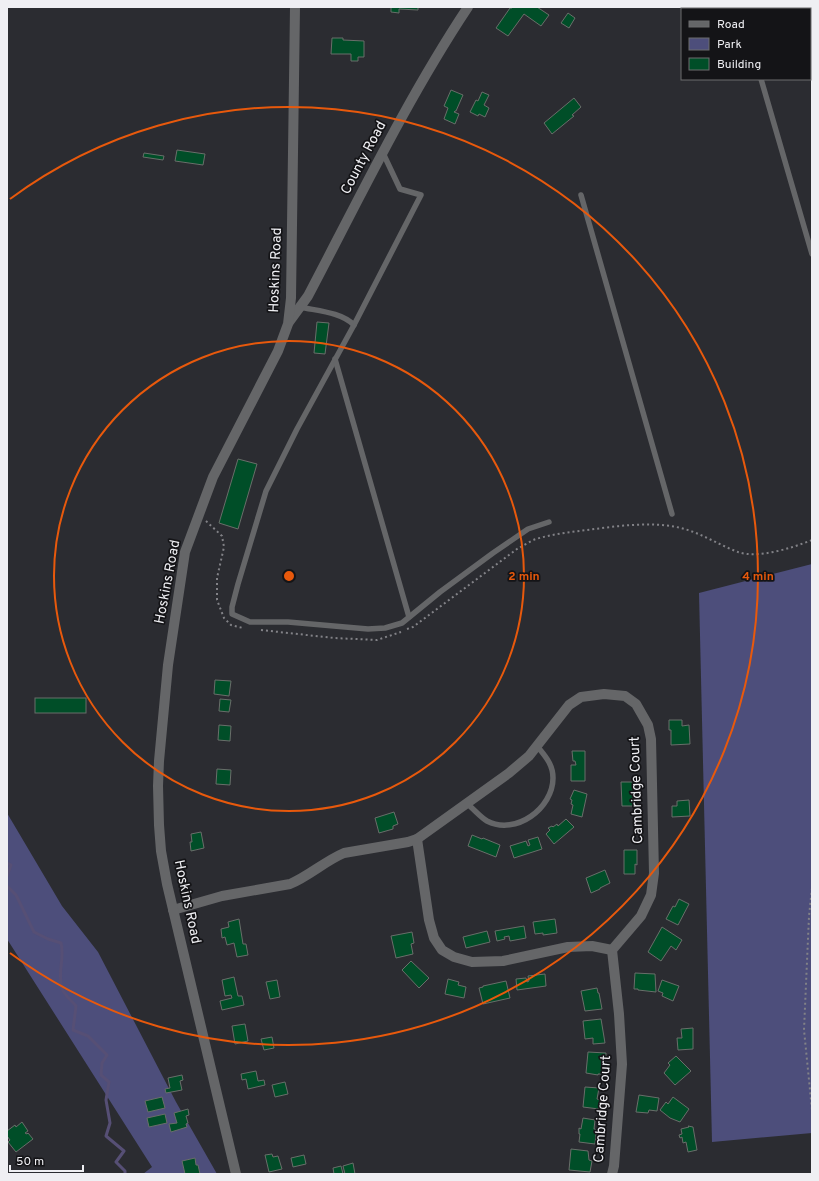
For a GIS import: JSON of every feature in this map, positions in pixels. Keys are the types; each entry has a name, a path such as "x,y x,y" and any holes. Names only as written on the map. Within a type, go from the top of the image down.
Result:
{"street":[{"name":"Hoskins Road","path":"236,1174 167,884 161,851 158,786 168,665 185,552 213,477 278,351 288,324 291,298 294,7"},
{"name":"County Road","path":"288,324 308,296 413,97 448,36 468,7"},
{"name":"Cambridge Court","path":"174,910 222,896 290,884 300,880 334,857 344,853 408,842 416,839 510,773 529,756 569,705 580,697 604,694 625,696 636,704 648,725 651,739 654,873 651,895 641,916 612,950 620,1014 622,1064 614,1166 612,1174"},
{"path":"416,839 429,920 434,938 442,950 454,957 472,962 504,961 568,947 592,946 612,950"}],"lane":[{"path":"761,80 812,254"},
{"path":"383,153 400,189 421,195 354,325 297,429 266,491 238,584 232,607 232,614 250,622 288,622 368,629 385,628 402,623 440,592 528,529 549,522"},
{"path":"581,195 672,514"},
{"path":"300,307 333,314 349,320 354,325"},
{"path":"335,359 409,617"},
{"path":"466,803 487,821 501,824 514,824 522,822 533,815 548,799 553,778 549,760 537,746"}],"path":[{"path":"812,888 808,916 804,1030 812,1110"}],"green space":[{"path":"812,564 812,1133 712,1142 699,593"},
{"path":"7,813 62,906 98,952 176,1102 217,1174 143,1174 152,1167 7,939"}],"building":[{"path":"391,7 418,7 418,10 399,9 399,13 391,12"},
{"path":"537,7 549,15 541,26 524,14 508,36 496,28 510,8"},
{"path":"568,13 575,18 569,28 561,23"},
{"path":"332,38 364,41 364,57 358,57 358,61 351,61 351,54 331,54"},
{"path":"451,90 463,95 456,111 454,112 459,114 455,124 444,119 448,108 444,106"},
{"path":"482,92 489,95 484,105 489,108 485,117 479,114 478,116 470,112 476,100 478,101"},
{"path":"574,98 581,107 572,115 574,116 552,134 544,123"},
{"path":"177,150 205,154 203,165 175,161"},
{"path":"144,153 164,156 163,160 143,157"},
{"path":"317,322 329,323 325,354 314,353"},
{"path":"238,459 257,464 238,529 219,523"},
{"path":"215,680 231,681 229,696 214,694"},
{"path":"35,698 86,698 86,713 35,713"},
{"path":"220,699 231,700 229,712 219,711"},
{"path":"669,720 682,720 682,726 689,725 690,744 671,745"},
{"path":"219,725 231,726 230,741 218,740"},
{"path":"572,751 585,751 585,781 571,781 571,765 576,765 575,761 573,761"},
{"path":"217,769 231,770 230,785 216,784"},
{"path":"621,782 635,782 635,797 633,797 634,806 622,806"},
{"path":"574,790 587,794 582,817 571,814 573,805 571,804 572,800 570,799"},
{"path":"689,800 690,816 672,817 672,806 677,806 677,801"},
{"path":"394,812 398,824 393,826 393,829 379,833 375,818"},
{"path":"566,819 574,827 554,844 546,834 550,830 548,828 557,824 558,826"},
{"path":"201,832 204,848 191,851 191,834"},
{"path":"472,835 500,845 496,857 468,846"},
{"path":"538,837 542,849 514,858 510,846 526,841 528,846 530,845 528,840"},
{"path":"624,850 637,850 637,865 635,864 635,874 624,874"},
{"path":"605,870 610,883 591,893 586,878"},
{"path":"679,899 689,904 678,925 666,919 673,906 675,907"},
{"path":"239,919 243,944 246,944 248,955 237,957 234,943 227,945 225,937 222,938 221,929 229,927 228,922"},
{"path":"555,919 557,933 543,935 543,933 535,934 533,922"},
{"path":"524,926 526,938 510,941 509,936 504,937 505,939 497,941 495,931"},
{"path":"662,927 682,940 676,950 671,946 661,961 648,952"},
{"path":"487,931 490,942 466,948 463,937"},
{"path":"412,932 414,943 411,944 413,954 396,958 391,936"},
{"path":"411,961 429,978 419,988 402,970"},
{"path":"635,973 655,974 656,992 634,989"},
{"path":"545,974 546,986 517,990 516,979 526,978 527,982 529,981 528,976"},
{"path":"234,977 238,996 242,996 244,1005 222,1010 220,1001 232,998 231,995 225,996 222,980"},
{"path":"448,979 459,982 458,985 466,987 464,998 445,994"},
{"path":"277,980 280,997 270,999 266,982"},
{"path":"662,980 679,986 673,1001 662,996 663,993 658,991"},
{"path":"506,981 510,998 483,1004 479,988"},
{"path":"597,988 602,1009 585,1011 581,991"},
{"path":"601,1019 605,1043 593,1044 593,1038 585,1039 583,1021"},
{"path":"245,1024 248,1041 235,1044 232,1026"},
{"path":"693,1028 693,1049 678,1050 677,1038 682,1038 681,1029"},
{"path":"272,1037 274,1048 264,1050 261,1039"},
{"path":"588,1052 606,1053 602,1074 598,1075 586,1073"},
{"path":"676,1056 691,1071 675,1085 664,1073 670,1065 668,1063"},
{"path":"256,1071 258,1081 264,1080 265,1085 248,1089 246,1079 242,1080 241,1074"},
{"path":"182,1075 183,1080 180,1081 182,1090 166,1093 165,1089 170,1088 168,1078"},
{"path":"285,1082 288,1094 275,1097 272,1085"},
{"path":"585,1087 599,1088 597,1099 600,1100 599,1109 583,1107"},
{"path":"639,1095 659,1098 657,1111 649,1110 648,1113 636,1112"},
{"path":"162,1097 165,1108 148,1112 145,1101"},
{"path":"673,1097 689,1109 680,1122 670,1118 660,1110 666,1102 668,1104"},
{"path":"188,1109 189,1115 186,1116 188,1123 186,1124 187,1127 171,1132 169,1124 177,1123 174,1113"},
{"path":"165,1114 167,1123 149,1127 147,1118"},
{"path":"583,1118 595,1120 595,1144 579,1142 579,1128 581,1129"},
{"path":"22,1122 28,1131 25,1133 28,1133 33,1139 16,1152 8,1142 10,1140 7,1136 7,1131 15,1125 16,1127"},
{"path":"688,1126 693,1127 697,1150 688,1152 686,1142 683,1143 682,1137 680,1138 679,1135 682,1134 681,1129 689,1127"},
{"path":"571,1149 588,1151 589,1160 592,1161 590,1172 569,1170"},
{"path":"272,1154 273,1157 278,1156 282,1169 269,1172 265,1155"},
{"path":"304,1155 306,1164 293,1167 291,1158"},
{"path":"195,1158 200,1174 185,1174 182,1161"},
{"path":"353,1163 355,1174 345,1174 343,1166"},
{"path":"341,1166 343,1174 334,1174 333,1168"}],"waterway":[{"path":"7,863 11,865 7,876"},
{"path":"7,886 16,895 34,932 48,939 61,943 62,954 60,977 62,988 76,1006 73,1030 88,1036 107,1055 102,1063 101,1075 109,1082 106,1100 110,1123 106,1136 124,1151 116,1162 125,1171 125,1174"}]}
